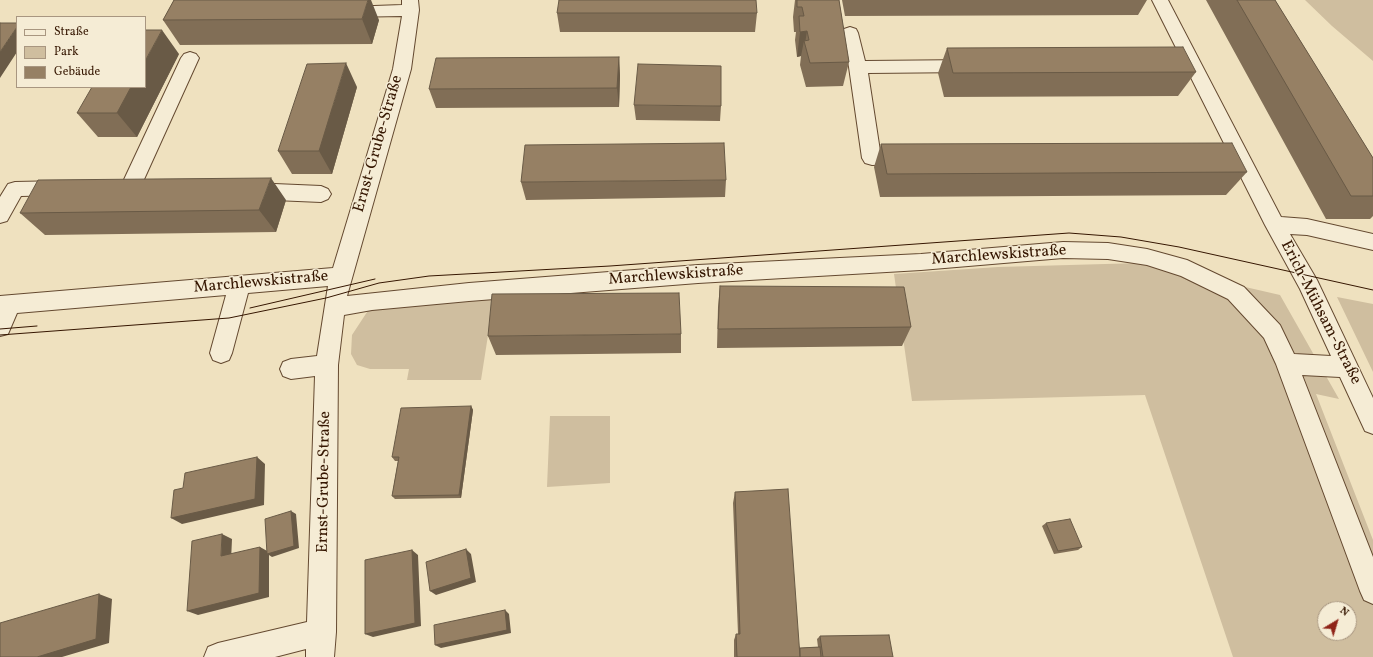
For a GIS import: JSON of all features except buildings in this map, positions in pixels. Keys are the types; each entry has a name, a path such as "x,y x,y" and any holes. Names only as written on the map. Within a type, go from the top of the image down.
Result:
{"street":[{"name":"Erich-Mühsam-Straße","path":"1160,0 1185,63 1240,155 1275,225 1309,286 1373,423"},
{"name":"Ernst-Grube-Straße","path":"329,12 411,5 402,69 342,276"},
{"path":"850,33 858,67 872,158 926,157"},
{"path":"131,186 190,58"},
{"path":"858,67 990,66"},
{"path":"1216,155 1240,155"},
{"path":"0,215 15,188 77,188"},
{"path":"234,190 320,194"},
{"name":"Erich-Mühsam-Straße","path":"1275,225 1308,227 1373,242"},
{"name":"Marchlewskistraße","path":"5,305 342,276 334,307 372,301 469,292 698,274 921,262 1063,250 1108,251 1147,257 1187,269 1236,293 1272,332 1287,364 1373,591"},
{"path":"221,354 239,286"},
{"path":"0,327 5,305"},
{"name":"Ernst-Grube-Straße","path":"321,644 327,365 334,307"},
{"path":"1287,364 1348,367"},
{"path":"291,369 327,365"},
{"path":"218,657 321,644"}],"green space":[{"path":"1305,0 1373,0 1373,61 1332,26"},
{"path":"1141,263 1280,295 1339,399 1316,394 1373,540 1373,657 1233,657 1145,395 912,401 894,274 998,267"},
{"path":"494,297 481,380 407,380 409,369 370,369 357,365 351,354 352,335 371,306"},
{"path":"1337,297 1373,304 1373,372"},
{"path":"550,416 610,416 610,483 547,487"}],"tram line":[{"path":"0,335 229,318 326,298 379,283 429,276 610,266 1069,233 1121,237 1179,247 1373,290"},
{"path":"250,308 375,279"},
{"path":"0,329 37,326"}]}
